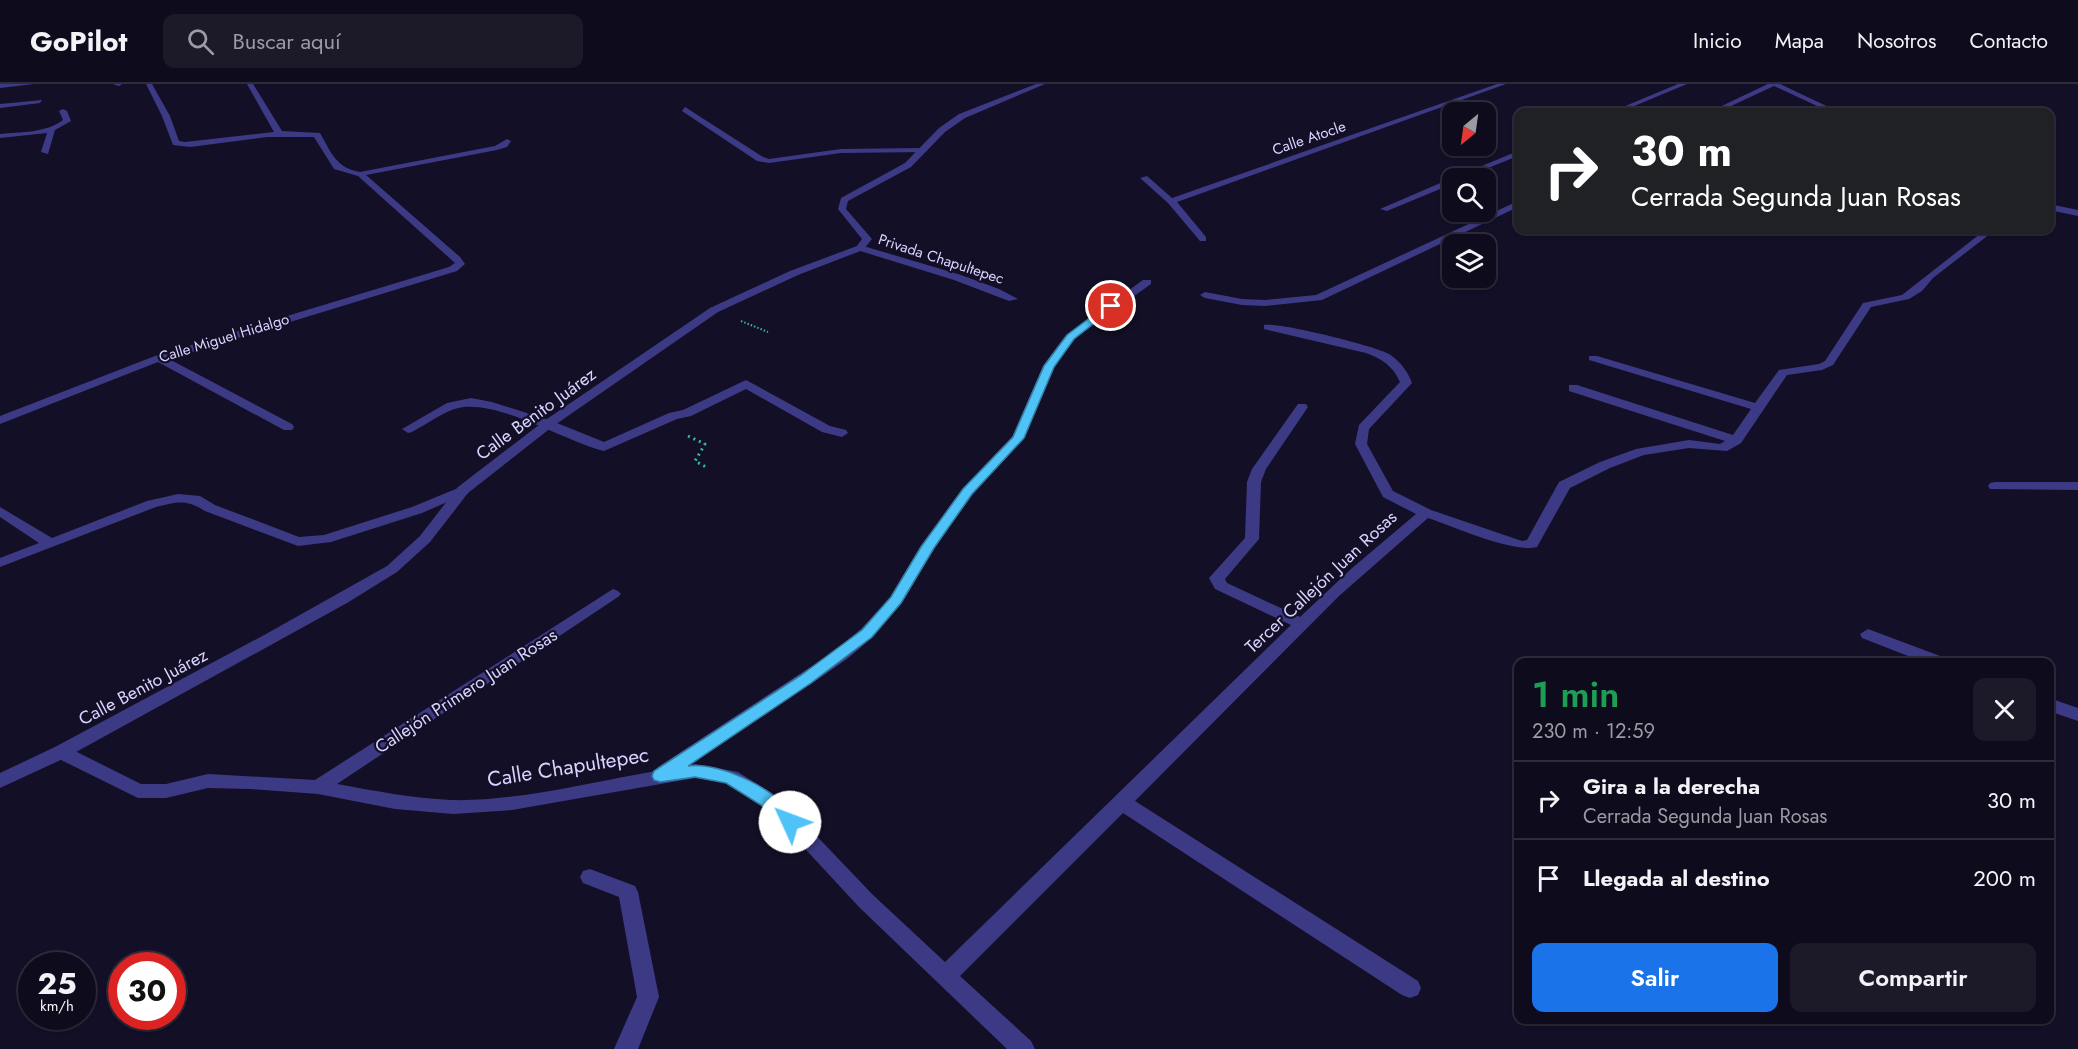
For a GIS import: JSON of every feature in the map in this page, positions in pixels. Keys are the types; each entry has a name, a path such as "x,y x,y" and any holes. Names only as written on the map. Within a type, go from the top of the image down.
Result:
{"street":[{"path":"0,86 31,84"},
{"path":"150,84 166,116 176,144 189,145 250,136 302,133 317,135 338,170 344,173 360,174 497,148 507,141"},
{"path":"250,84 280,135"},
{"path":"860,248 867,239 842,209 841,205 844,200 901,170 942,130 962,116 1042,84"},
{"name":"Calle Atocle","path":"1171,201 1503,84"},
{"path":"1626,108 1684,84"},
{"path":"1722,108 1774,84 1826,108"},
{"path":"0,105 40,100"},
{"path":"685,109 760,159 769,161 842,151 924,150"},
{"path":"0,136 51,130 64,125 67,121 63,111"},
{"path":"45,152 51,130"},
{"path":"1481,168 1514,155"},
{"name":"Calle Miguel Hidalgo","path":"0,420 159,358 453,269 460,264 360,174"},
{"path":"1144,178 1171,201 1203,239"},
{"path":"1384,209 1442,185"},
{"path":"1205,295 1242,302 1265,303 1318,298 1514,206"},
{"path":"2054,208 2078,213"},
{"path":"1573,388 1736,440 1783,372 1822,367 1829,363 1867,305 1905,297 1985,234"},
{"name":"Privada Chapultepec","path":"860,248 950,277 973,282 1013,299"},
{"name":"Calle Benito Juárez","path":"0,781 61,752 341,600 392,569 425,539 463,490 548,424 714,310 794,273 860,248"},
{"path":"660,776 806,680 867,633 896,600 927,547 968,491 1018,438 1049,366 1070,337 1147,282"},
{"path":"1268,327 1385,356 1404,374 1406,383 1363,428 1361,444 1388,494 1426,513"},
{"path":"159,358 288,427"},
{"path":"1593,358 1759,408"},
{"path":"408,429 451,406 471,402 548,424 604,447 658,422 687,413 746,384 826,429 842,433"},
{"path":"1302,407 1259,469 1254,482 1252,539 1217,578 1220,586 1302,624"},
{"name":"Tercer Callejón Juan Rosas","path":"946,975 1382,547 1426,513 1521,545 1532,544 1564,485 1605,465 1641,452 1689,444 1722,448 1736,440"},
{"path":"1995,486 2078,486"},
{"path":"0,564 152,504 178,498 195,499 210,508 298,542 326,539 417,510 463,490"},
{"path":"0,511 51,544"},
{"name":"Callejón Primero Juan Rosas","path":"318,788 613,594"},
{"path":"1868,634 1929,658"},
{"path":"2054,706 2078,715"},
{"name":"Calle Chapultepec","path":"61,752 138,791 166,791 208,781 318,788 395,802 453,807 512,803 695,771 731,777 767,800 802,833 866,901 1023,1049"},
{"path":"1121,802 1410,988"},
{"path":"590,878 628,892 648,997 626,1049"}],"path":[{"path":"658,422 705,444 695,461 708,468"}],"route":[{"path":"790,822 767,800 731,777 695,771 660,776 806,680 842,655 867,633 896,600 927,547 968,491 1018,438 1049,366 1070,337 1111,306"}]}
